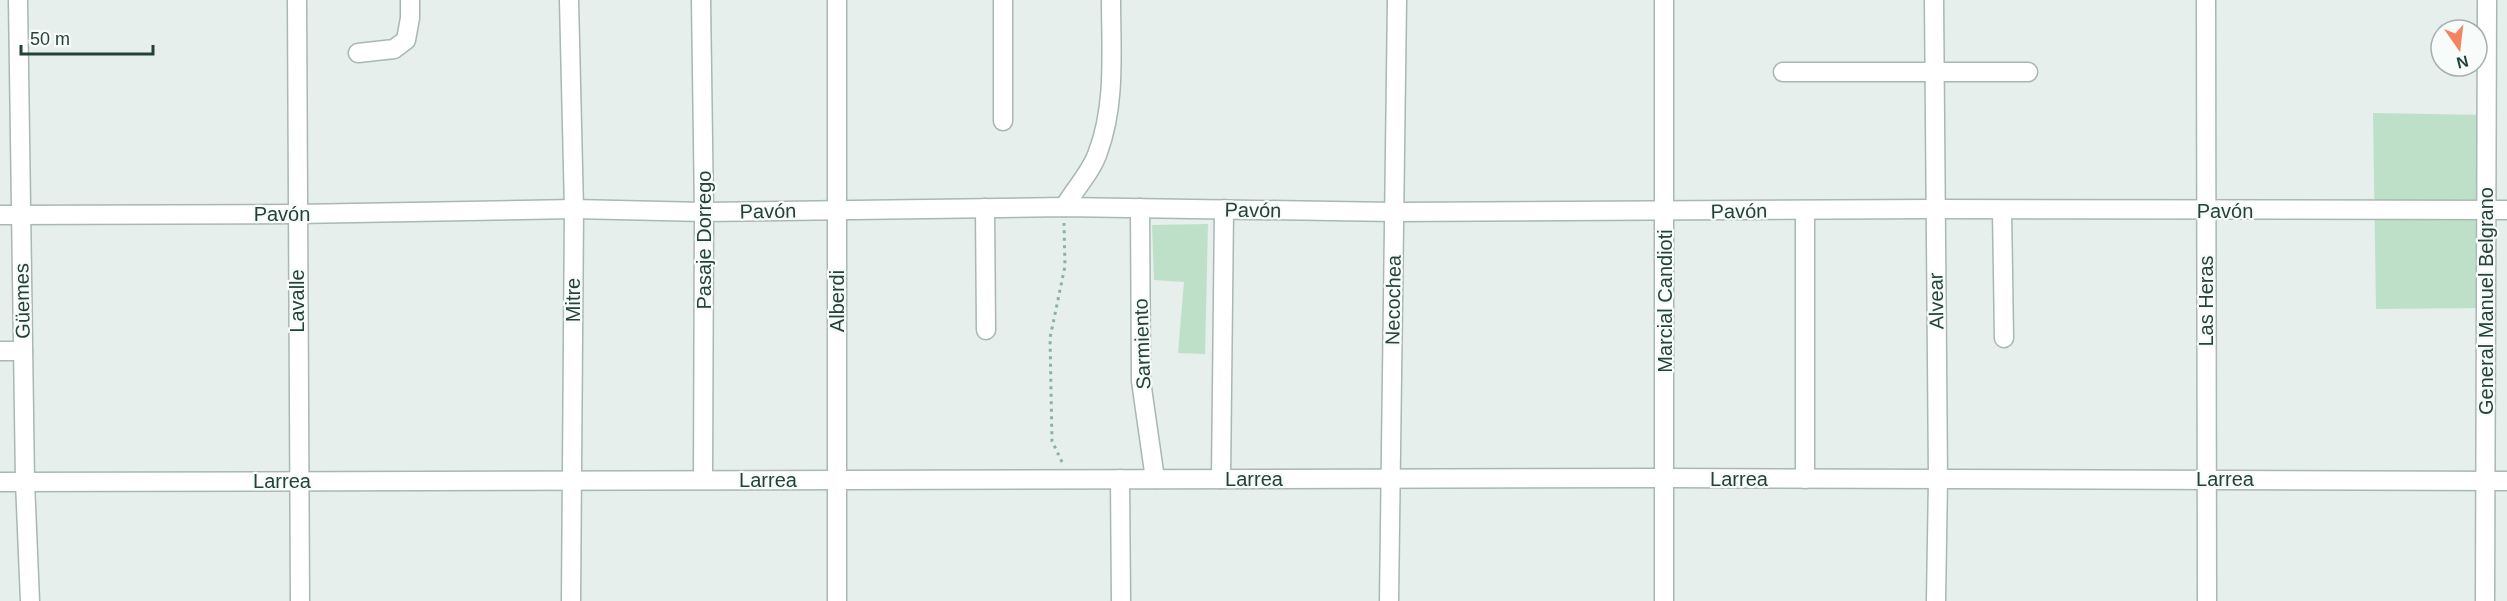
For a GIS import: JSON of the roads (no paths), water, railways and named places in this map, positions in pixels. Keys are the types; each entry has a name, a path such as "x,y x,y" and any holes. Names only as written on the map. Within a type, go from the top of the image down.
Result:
{"street":[{"name":"Güemes","path":"18,0 25,482 30,601"},
{"name":"Lavalle","path":"297,0 300,601"},
{"path":"358,53 394,49 406,40 411,0"},
{"name":"Mitre","path":"569,0 574,209 571,601"},
{"name":"Pasaje Dorrego","path":"701,0 704,212 703,480"},
{"name":"Alberdi","path":"837,0 837,601"},
{"path":"1003,0 1003,121"},
{"path":"1064,207 1098,154 1105,129 1111,67 1111,0"},
{"name":"Necochea","path":"1389,601 1397,0"},
{"name":"Marcial Candioti","path":"1664,0 1664,601"},
{"name":"Alvear","path":"1934,0 1938,479 1936,601"},
{"name":"Las Heras","path":"2206,0 2206,601"},
{"name":"General Manuel Belgrano","path":"2485,601 2487,0"},
{"path":"1783,72 2028,72"},
{"name":"Pavón","path":"0,215 297,214 574,209 704,212 1064,207 1394,212 1935,209 2507,210"},
{"path":"985,208 986,330"},
{"name":"Sarmiento","path":"1140,208 1141,381 1155,479"},
{"path":"1221,479 1224,209"},
{"path":"1805,210 1805,479"},
{"path":"2002,210 2004,338"},
{"path":"0,351 23,351"},
{"name":"Larrea","path":"0,482 1665,478 2507,481"},
{"path":"1120,479 1121,601"}]}
